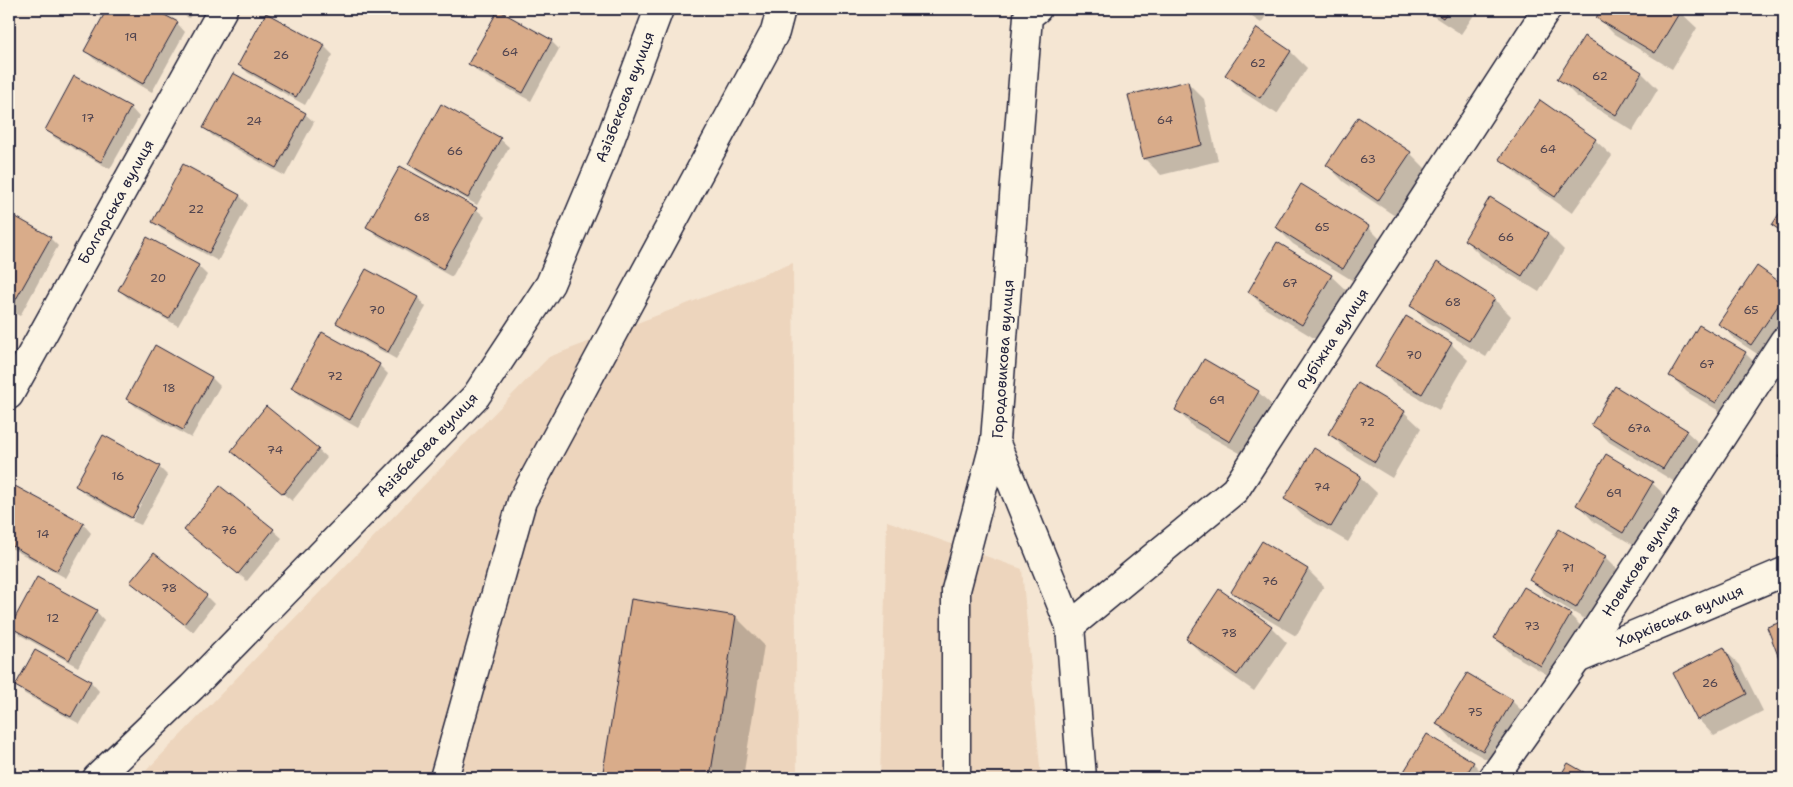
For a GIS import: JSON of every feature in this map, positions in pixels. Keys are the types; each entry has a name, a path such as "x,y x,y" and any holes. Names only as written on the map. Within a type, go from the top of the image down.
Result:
{"street":[{"name":"Болгарська вулиця","path":"9,395 17,360 223,9"},
{"name":"Азізбекова вулиця","path":"97,778 192,687 476,396 550,284 604,156 659,9"},
{"path":"444,778 522,501 775,32 781,9"},
{"name":"Рубіжна вулиця","path":"1070,626 1235,490 1547,9"},
{"name":"Городовикова вулиця","path":"1032,13 996,441 1070,626 1082,778"},
{"name":"Новикова вулиця","path":"1493,778 1576,659 1784,341"},
{"path":"956,778 956,590 996,441"},
{"name":"Харківська вулиця","path":"1576,659 1784,572"}],"shaded area":[{"path":"793,263 797,778 139,778 549,357"},
{"path":"887,521 1022,569 1041,778 880,778"}],"building":[{"path":"107,9 153,9 178,22 143,84 84,51"},
{"path":"1429,9 1450,9 1443,18"},
{"path":"1601,9 1681,10 1655,53 1596,18"},
{"path":"498,10 552,40 523,93 468,64"},
{"path":"266,13 325,45 296,97 238,65"},
{"path":"1257,28 1291,51 1260,98 1225,75"},
{"path":"1584,36 1642,72 1616,115 1557,79"},
{"path":"233,73 306,113 276,168 203,128"},
{"path":"74,76 131,107 101,162 45,130"},
{"path":"1188,81 1202,145 1143,159 1128,95"},
{"path":"1540,100 1596,139 1555,197 1499,159"},
{"path":"441,104 501,138 468,198 408,164"},
{"path":"1358,117 1411,152 1378,201 1326,165"},
{"path":"183,164 240,195 209,253 152,222"},
{"path":"400,166 477,208 443,269 366,227"},
{"path":"1301,184 1369,226 1343,269 1275,227"},
{"path":"1490,197 1548,233 1522,276 1464,240"},
{"path":"1784,206 1784,233 1772,225"},
{"path":"9,213 51,237 11,308 9,307"},
{"path":"147,237 199,265 169,319 118,290"},
{"path":"1277,242 1332,275 1302,325 1248,292"},
{"path":"1437,262 1495,298 1469,341 1410,306"},
{"path":"1757,266 1784,285 1784,297 1751,345 1718,324"},
{"path":"366,269 418,297 388,352 336,323"},
{"path":"1406,316 1452,343 1422,394 1375,367"},
{"path":"1699,325 1746,352 1716,403 1669,376"},
{"path":"322,332 380,364 350,420 291,388"},
{"path":"155,345 212,377 183,430 126,399"},
{"path":"1204,359 1259,391 1230,442 1175,410"},
{"path":"1358,383 1405,411 1375,462 1328,434"},
{"path":"1615,386 1687,430 1663,469 1591,425"},
{"path":"266,406 319,449 283,494 231,451"},
{"path":"103,435 160,466 132,518 75,486"},
{"path":"1784,447 1784,461 1778,457"},
{"path":"1314,448 1361,476 1331,527 1284,499"},
{"path":"1606,454 1653,482 1623,533 1576,505"},
{"path":"15,486 84,523 57,571 9,544 9,497"},
{"path":"220,486 274,529 238,574 184,530"},
{"path":"1559,529 1606,556 1576,608 1529,580"},
{"path":"1262,541 1308,569 1279,620 1231,592"},
{"path":"154,553 207,595 184,624 130,582"},
{"path":"37,577 97,610 69,660 10,627"},
{"path":"1524,587 1571,614 1541,666 1494,638"},
{"path":"1219,589 1272,626 1237,675 1186,639"},
{"path":"631,599 736,616 710,778 602,778"},
{"path":"1784,621 1784,671 1767,627"},
{"path":"1724,647 1747,694 1697,720 1673,673"},
{"path":"35,650 91,681 71,717 15,686"},
{"path":"1467,673 1513,700 1483,751 1436,724"},
{"path":"1427,734 1474,762 1464,778 1400,778"},
{"path":"1568,763 1594,778 1559,778"}]}
